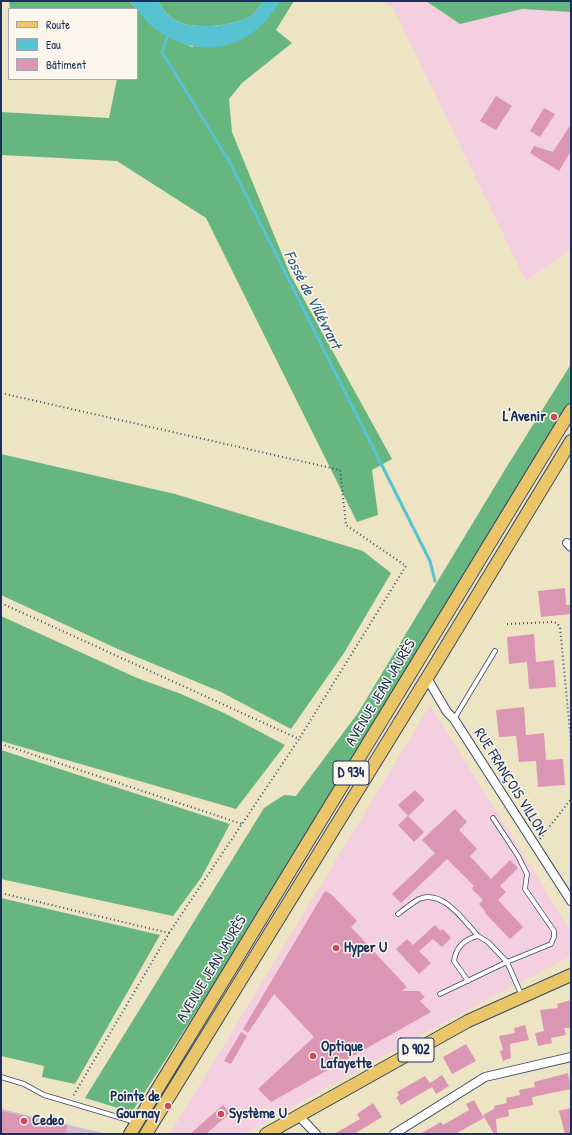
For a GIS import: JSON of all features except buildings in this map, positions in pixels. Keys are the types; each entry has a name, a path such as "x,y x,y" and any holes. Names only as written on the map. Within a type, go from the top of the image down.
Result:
{"main road":[{"name":"AVENUE JEAN JAURÈS","path":"130,1134 571,410"},
{"name":"AVENUE JEAN JAURÈS","path":"146,1134 571,441"},
{"name":"D 902","path":"266,1134 468,1021 571,975"}],"street":[{"name":"RUE FRANÇOIS VILLON","path":"427,678 447,712 454,719 533,845 568,890 571,901"},
{"path":"394,1134 485,1077 571,1057"},
{"path":"300,1116 316,1134"}],"lane":[{"path":"454,719 494,651"},
{"path":"440,994 507,962 551,944 554,937 554,931 525,889 527,874 518,856 494,818"},
{"path":"398,914 419,899 432,898 446,902 478,936 488,942 507,962 523,996"},
{"path":"468,981 454,961 455,953 467,939 478,936"},
{"path":"1,1077 24,1084 44,1095 136,1123"}],"path":[{"path":"1,393 340,470 346,525 406,566 299,740 169,933 70,1102"},
{"path":"1,603 299,740"},
{"path":"507,624 557,623 560,627 571,742"},
{"path":"566,691 571,691"},
{"path":"1,744 242,824"},
{"path":"533,845 543,836 571,799"},
{"path":"1,894 169,933"}],"shaded area":[{"path":"379,1 571,1 571,250 526,281 392,6"},
{"path":"430,705 571,931 571,956 454,1017 244,1134 170,1134"},
{"name":"Cedeo","path":"1,1109 107,1134 1,1134"}],"green space":[{"path":"9,1 129,1 136,8 10,8"},
{"path":"158,1 263,1 253,14 242,20 223,25 203,26 184,24 177,21 166,12"},
{"path":"280,1 294,1 276,30 292,43 242,83 229,99 232,132 290,274 392,459 372,470 378,515 357,522 206,218 117,161 1,155 1,112 109,118 117,80 138,80 138,10 149,22 162,32 192,47"},
{"path":"426,1 571,1 571,12 522,9 460,24"},
{"path":"571,364 571,404 298,852 134,1109 128,1111 85,1098 264,808 284,795 296,796 358,713 506,468"},
{"path":"1,454 175,494 363,551 391,573 344,653 291,729 221,692 120,650 1,595"},
{"path":"1,616 137,678 181,694 224,713 285,745 236,809 1,741"},
{"path":"1,750 230,824 201,878 173,916 1,879"},
{"path":"1,898 160,935 75,1084 42,1077 44,1066 1,1056"}],"water":[{"path":"129,1 158,1 166,12 177,21 184,24 213,26 233,23 249,17 257,10 263,1 280,1 268,18 255,31 240,40 224,46 207,48 189,45 172,39 150,25 138,11 138,8"}],"waterway":[{"name":"Fossé de Villévrart","path":"169,32 162,52 229,161 430,561 435,581"}],"place":[{"name":"L'Avenir","path":"554,417"},
{"name":"Hyper U","path":"336,948"},
{"name":"Optique Lafayette","path":"313,1056"},
{"name":"Pointe de Gournay","path":"168,1106"},
{"name":"Système U","path":"221,1114"},
{"name":"Cedeo","path":"24,1121"}]}
